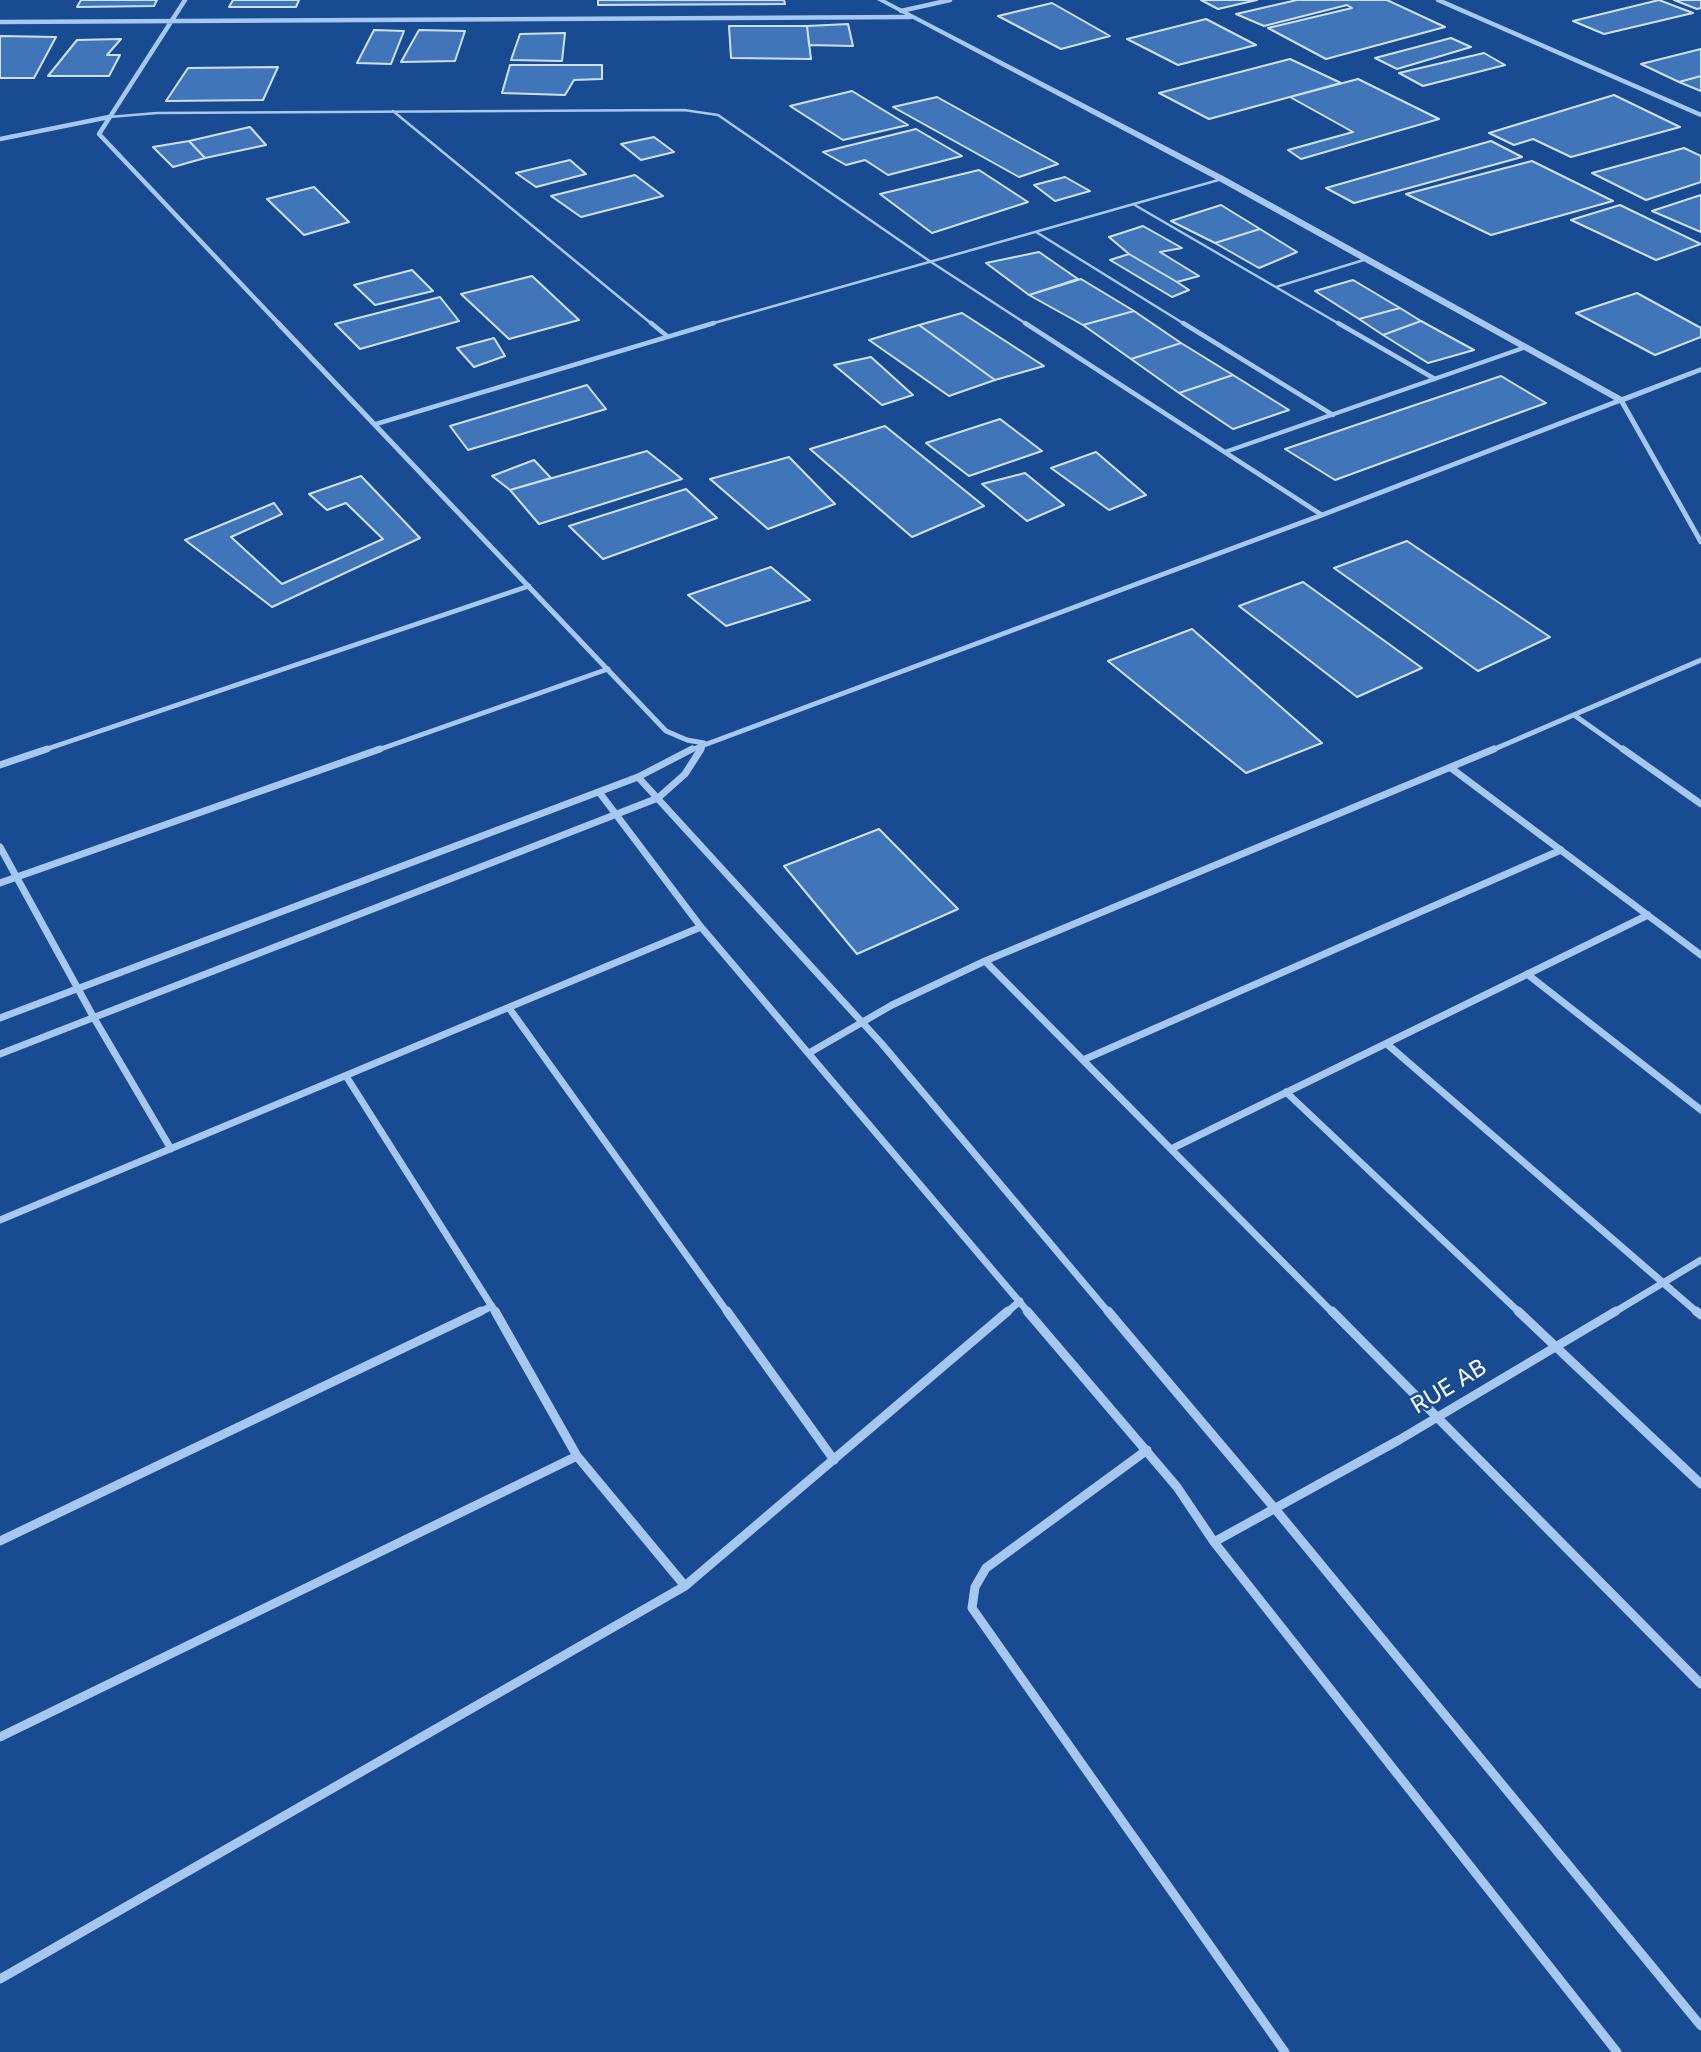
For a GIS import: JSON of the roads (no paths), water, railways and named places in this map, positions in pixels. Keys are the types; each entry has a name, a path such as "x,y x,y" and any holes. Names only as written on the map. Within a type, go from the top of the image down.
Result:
{"street":[{"path":"185,0 99,134 666,731 687,740 704,743"},
{"path":"880,0 1222,179 1621,400 1701,542"},
{"path":"901,11 950,0"},
{"path":"1438,0 1701,115"},
{"path":"0,22 911,16"},
{"path":"0,139 109,117"},
{"path":"0,1018 638,777 704,743 1322,515 1701,369"},
{"path":"0,765 529,586"},
{"path":"808,1053 892,1005 985,961 1451,768 1701,660"},
{"path":"0,883 608,669"},
{"path":"1574,715 1701,804"},
{"path":"0,1054 618,816 658,798 680,782 694,764 704,743"},
{"path":"1451,768 1701,955"},
{"path":"638,777 861,1023 1276,1510 1701,2026"},
{"path":"599,792 701,928 1177,1487 1214,1542 1617,2052"},
{"path":"0,847 93,1018 171,1149"},
{"path":"1083,1060 1561,850"},
{"path":"1171,1149 1648,915"},
{"path":"0,1220 701,928"},
{"path":"985,961 1701,1684"},
{"path":"1527,974 1701,1110"},
{"path":"509,1008 834,1460"},
{"path":"1387,1044 1701,1315"},
{"path":"346,1076 492,1306 577,1456 685,1586"},
{"path":"1286,1092 1701,1485"},
{"name":"RUE AB","path":"1214,1542 1276,1510 1437,1418 1701,1260"},
{"path":"0,1979 685,1586 1020,1301"},
{"path":"0,1541 492,1306"},
{"path":"1147,1450 986,1568 976,1581 971,1595 972,1608 1285,2052"},
{"path":"0,1737 577,1456"}],"lane":[{"path":"109,117 157,113 393,111 684,110 710,113 724,118 930,262 1322,515"},
{"path":"393,111 667,336"},
{"path":"376,424 667,336 1222,179"},
{"path":"1133,204 1435,379"},
{"path":"1036,232 1333,415"},
{"path":"1276,287 1367,259"},
{"path":"1225,453 1526,347"}]}
